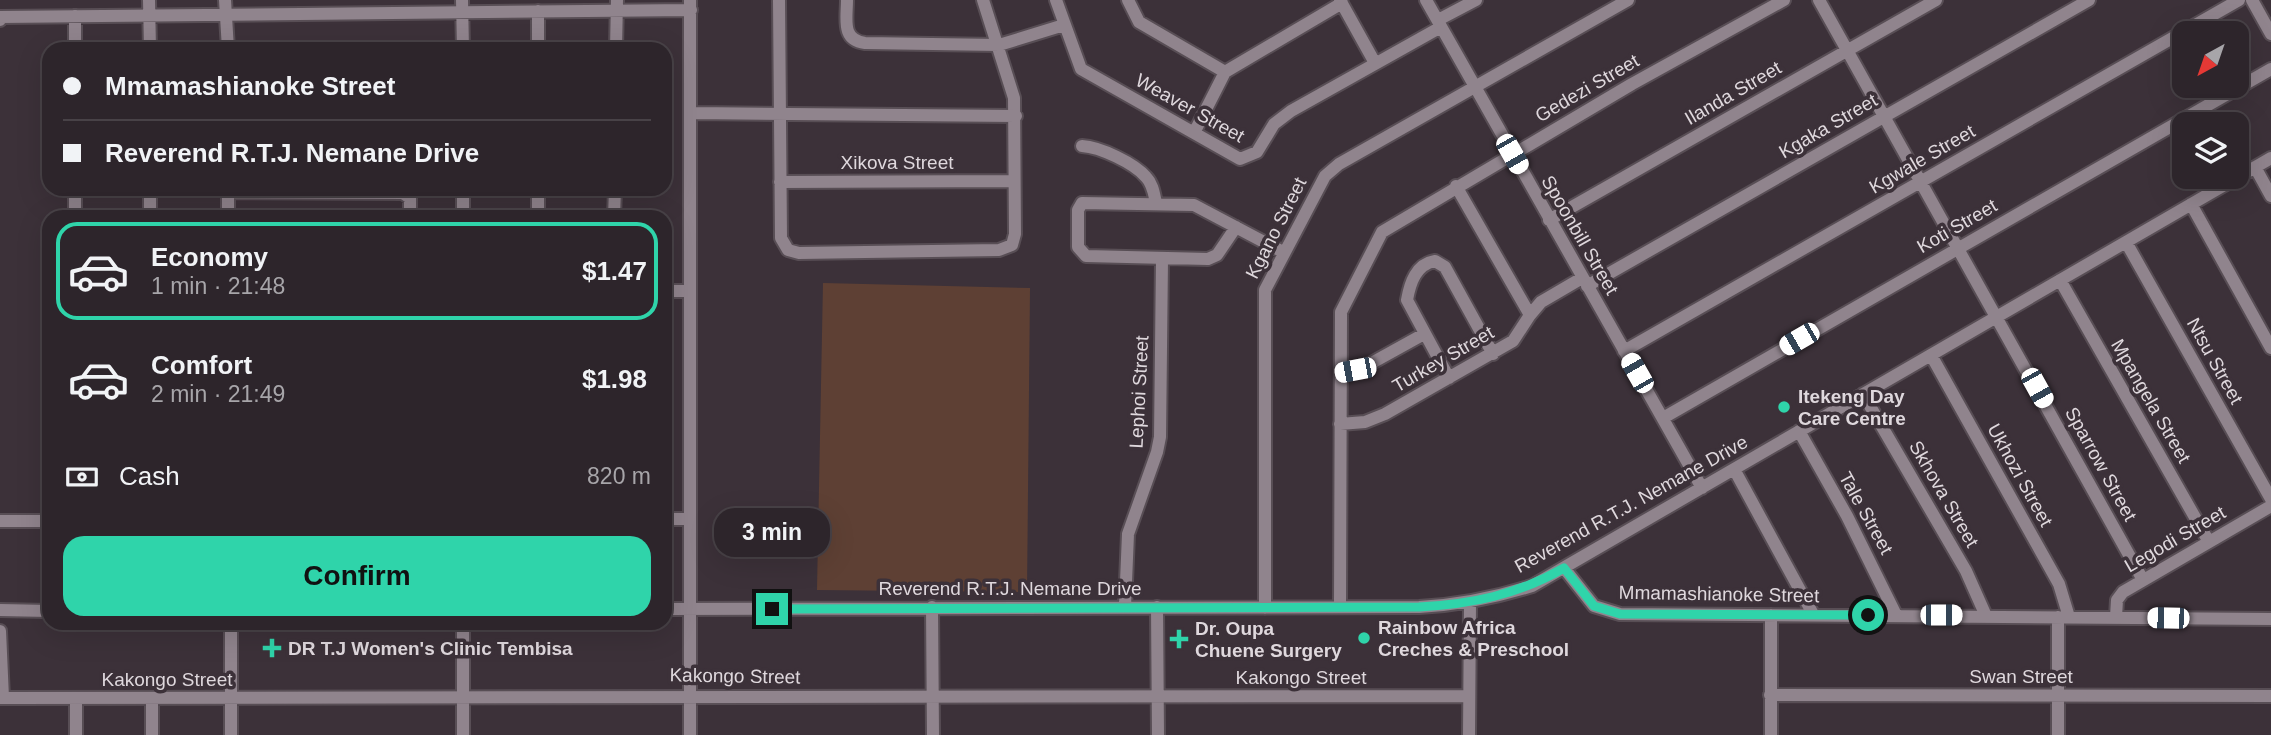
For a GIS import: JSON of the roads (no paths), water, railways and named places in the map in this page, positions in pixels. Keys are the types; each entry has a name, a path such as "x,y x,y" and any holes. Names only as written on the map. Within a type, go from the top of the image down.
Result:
{"street":[{"path":"149,0 149,42"},
{"path":"225,0 228,42"},
{"path":"779,0 782,242 788,250 799,253 1004,250 1014,240 1016,116 1011,83 983,0"},
{"path":"847,0 847,30 853,41 999,45 1064,25"},
{"name":"Weaver Street","path":"1056,0 1082,69 1235,157 1246,159 1257,152 1281,118 1476,0"},
{"path":"1128,0 1139,22 1225,72"},
{"name":"Spoonbill Street","path":"1426,0 1702,488"},
{"name":"Kgano Street","path":"1265,608 1264,301 1267,282 1330,170 1628,0"},
{"name":"Gedezi Street","path":"1340,607 1342,307 1378,238 1392,223 1784,0"},
{"name":"Sparrow Street","path":"1819,0 2143,580"},
{"name":"Ilanda Street","path":"1549,220 1936,0"},
{"name":"Kgaka Street","path":"1530,315 1541,302 1585,282 2088,0"},
{"name":"Kgwale Street","path":"1624,351 2239,0"},
{"path":"2252,0 2271,34"},
{"path":"1194,133 1225,72 1341,2 1375,63"},
{"path":"0,18 227,16 462,6 538,11 690,5 690,735"},
{"path":"462,6 463,42"},
{"path":"616,42 617,6"},
{"path":"538,11 538,42"},
{"path":"75,16 75,42"},
{"name":"Koti Street","path":"1662,418 2271,69"},
{"path":"692,113 1016,116"},
{"path":"1082,146 1098,150 1145,176 1152,185 1156,203"},
{"name":"Reverend R.T.J. Nemane Drive","path":"672,607 1265,608 1470,604 1532,586 2271,158"},
{"path":"2255,167 2271,195"},
{"name":"Xikova Street","path":"780,182 1014,181"},
{"path":"1456,186 1530,315"},
{"path":"1236,228 1213,258 1086,256 1078,247 1078,209 1082,203 1194,205 1283,252"},
{"path":"2190,204 2271,348"},
{"name":"Ntsu Street","path":"2126,242 2271,499"},
{"name":"Lephoi Street","path":"1125,606 1128,534 1160,437 1162,259"},
{"path":"1449,378 1409,306 1408,295 1420,267 1435,261 1445,267 1493,354"},
{"name":"Mpangela Street","path":"2060,280 2208,541"},
{"path":"672,291 690,290"},
{"name":"Turkey Street","path":"1340,424 1365,422 1385,414 1493,354 1519,336 1530,315"},
{"path":"1340,373 1368,365 1424,334"},
{"name":"Ukhozi Street","path":"1931,355 2059,584 2063,617 2058,735"},
{"name":"Skhova Street","path":"1863,394 1966,571 1986,616"},
{"name":"Tale Street","path":"1799,431 1847,516 1896,615"},
{"path":"1734,469 1813,614"},
{"name":"Legodi Street","path":"2116,617 2119,596 2271,506"},
{"path":"672,519 690,519"},
{"path":"0,521 42,521"},
{"name":"Mmamashianoke Street","path":"1564,568 1587,600 1602,610 1620,614 2271,619"},
{"path":"1469,735 1470,604"},
{"path":"932,607 933,735"},
{"path":"1157,607 1158,735"},
{"path":"0,610 42,611"},
{"path":"1771,615 1771,735"},
{"path":"231,630 231,735"},
{"path":"463,630 463,735"},
{"path":"0,631 2,698"},
{"name":"Kakongo Street","path":"2,698 230,699 690,694 1469,696"},
{"name":"Swan Street","path":"1770,695 2271,696"},
{"path":"76,699 76,735"},
{"path":"152,699 152,735"}],"place":[{"name":"Itekeng Day Care Centre","path":"1784,407"},
{"name":"Rainbow Africa Creches & Preschool","path":"1364,638"},
{"name":"Dr. Oupa Chuene Surgery","path":"1179,639"},
{"name":"DR T.J Women's Clinic Tembisa","path":"272,648"}]}
